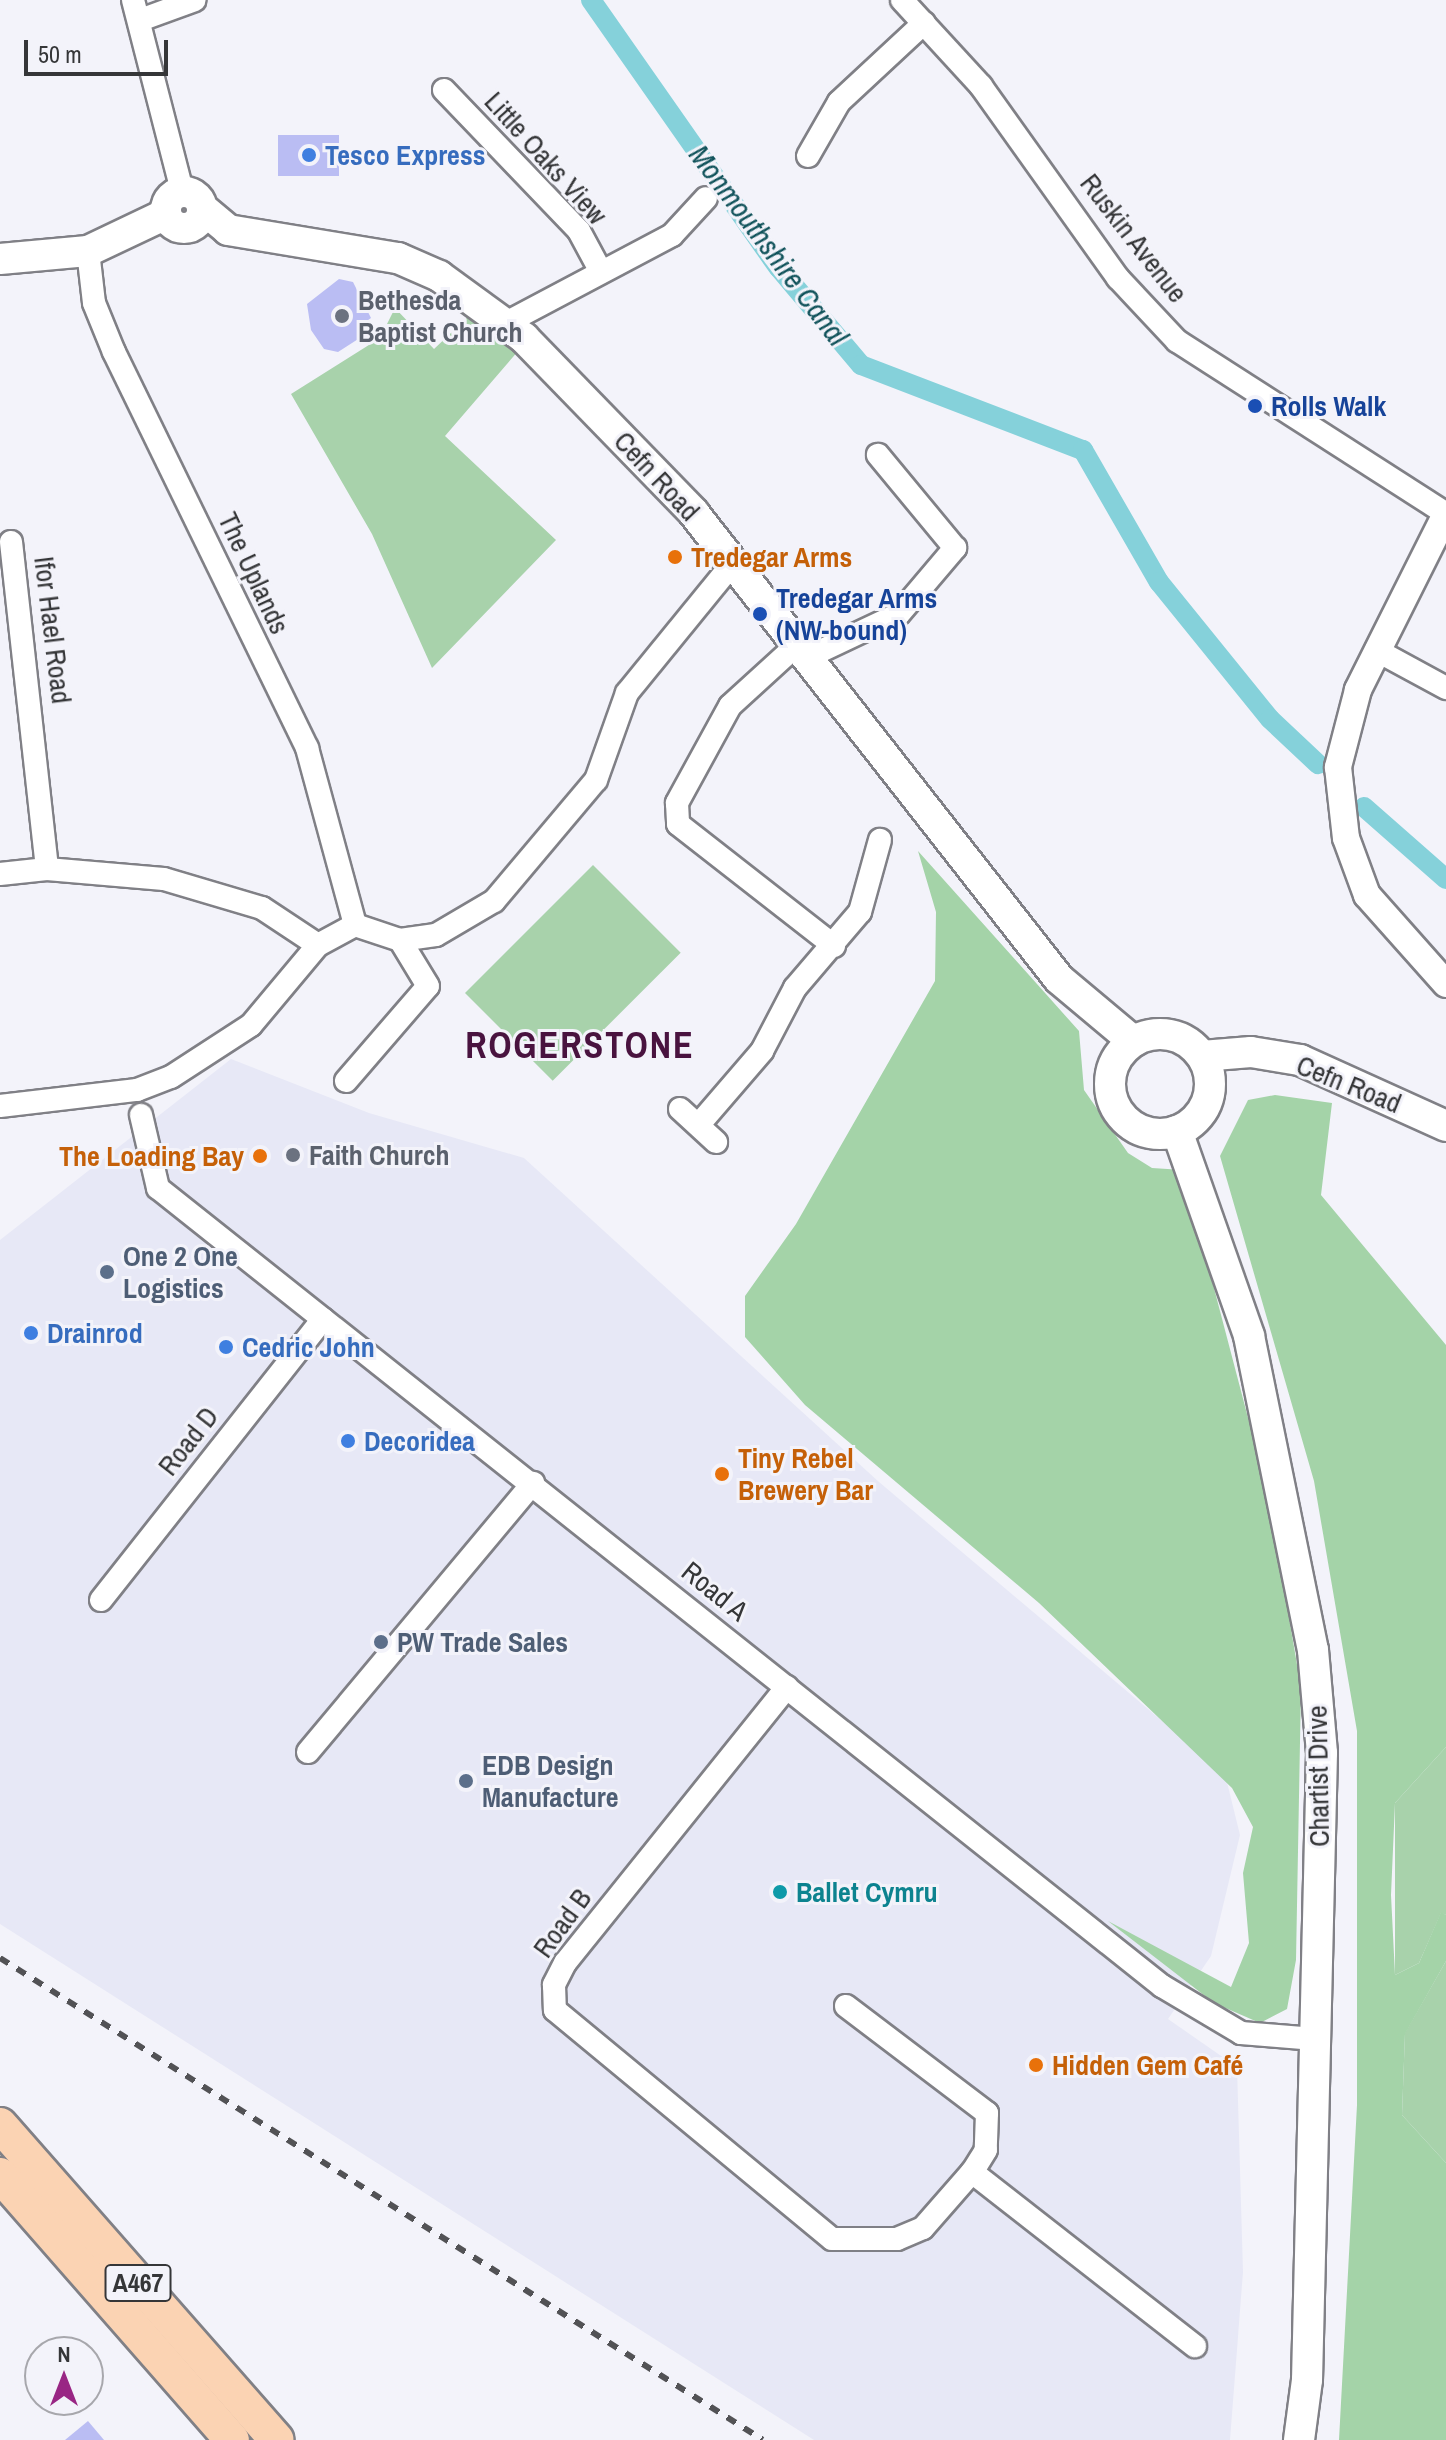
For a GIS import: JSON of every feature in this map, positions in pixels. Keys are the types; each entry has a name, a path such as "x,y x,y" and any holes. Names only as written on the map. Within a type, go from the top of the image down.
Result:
{"main road":[{"path":"0,259 88,251 184,204"},
{"name":"Cefn Road","path":"184,204 228,230 398,258 439,276 506,323 734,562 1059,979 1133,1041"},
{"path":"1174,1036 1202,1056 1208,1099 1177,1131 1133,1127 1116,1111 1111,1068 1133,1041 1174,1036"},
{"name":"Cefn Road","path":"1202,1056 1251,1052 1300,1060 1446,1126"},
{"name":"Chartist Drive","path":"1177,1131 1249,1336 1313,1650 1322,1753 1307,2380 1299,2440"},
{"name":"A467","path":"0,2125 277,2440"},
{"path":"0,2178 214,2440"},
{"name":"A467","path":"0,2178 232,2440"},
{"path":"123,2265 300,2440"}],"street":[{"path":"184,204 138,9 195,0"},
{"name":"Ruskin Avenue","path":"902,0 981,86 1118,278 1177,341 1446,514 1376,650 1341,750 1346,838 1367,895 1391,930 1446,984"},
{"path":"808,156 839,102 924,23"},
{"name":"Little Oaks View","path":"444,90 579,231 600,270"},
{"path":"506,323 600,270 672,235 706,198"},
{"name":"The Uplands","path":"88,251 94,303 114,352 307,748 355,925"},
{"path":"834,946 678,824 677,803 730,706 804,650 899,614 955,548 878,455"},
{"name":"Ifor Hael Road","path":"11,542 47,869"},
{"path":"0,1106 137,1090 171,1077 251,1025 318,945 355,925 400,940 436,935 494,901 553,836 596,780 627,693 734,562"},
{"path":"1376,650 1446,688"},
{"path":"701,1122 762,1051 795,988 860,912 880,840"},
{"path":"0,874 47,869 120,872 207,889 262,908 318,945"},
{"path":"346,1081 428,986 400,940"},
{"path":"680,1109 701,1122 716,1142"},
{"name":"Road A","path":"141,1115 158,1188 787,1687 1209,2018 1241,2033 1315,2039"},
{"name":"Road D","path":"101,1600 323,1319"},
{"path":"308,1752 533,1483"},
{"name":"Road B","path":"787,1687 565,1963 552,1997 555,2010 832,2239 861,2243 923,2228 972,2172"},
{"path":"846,2006 987,2113 986,2150 972,2172 1195,2346"}],"shaded area":[{"path":"231,1059 369,1113 524,1158 879,1482 1225,1774 1240,1835 1211,1956 1168,2019 1237,2067 1243,2272 1230,2440 814,2440 0,1924 0,1240"}],"green space":[{"path":"395,308 434,349 470,315 519,350 445,436 556,540 432,668 372,534 291,394 380,338"},
{"path":"918,851 1079,1031 1084,1090 1128,1153 1152,1168 1183,1170 1268,1494 1301,1688 1296,1960 1287,2009 1260,2023 1214,2003 1108,1921 1231,1987 1249,1943 1243,1873 1253,1827 1232,1788 1039,1603 805,1405 745,1337 745,1296 796,1224 935,981 936,912"},
{"path":"593,865 681,953 553,1081 465,993"},
{"path":"1275,1095 1332,1103 1321,1195 1446,1345 1446,1747 1395,1803 1391,1895 1395,1975 1419,1963 1441,1912 1446,1915 1446,1961 1405,2034 1402,2115 1446,2163 1446,2440 1339,2440 1357,2105 1357,1731 1314,1481 1220,1156 1248,1100"},
{"path":"1446,1747 1446,1915 1441,1913 1419,1963 1395,1975 1395,1803"},
{"path":"1446,1961 1446,2163 1402,2115 1405,2033"}],"building":[{"name":"Tesco Express","path":"278,135 339,135 339,176 278,176"},
{"name":"Bethesda Baptist Church","path":"339,279 353,282 371,318 361,325 366,334 338,352 324,349 311,330 307,304"},
{"path":"88,2421 104,2440 65,2440"}],"waterway":[{"name":"Monmouthshire Canal","path":"591,0 779,268 861,365 1083,450 1159,582 1270,719 1318,764"},
{"name":"Monmouthshire Canal","path":"1364,807 1446,879"}],"railway":[{"path":"0,1958 763,2440"}],"place":[{"name":"Tesco Express","path":"309,155"},
{"name":"Bethesda Baptist Church","path":"342,316"},
{"name":"Rolls Walk","path":"1255,406"},
{"name":"Tredegar Arms","path":"675,557"},
{"name":"Tredegar Arms (NW-bound)","path":"760,614"},
{"name":"Faith Church","path":"293,1155"},
{"name":"The Loading Bay","path":"260,1156"},
{"name":"One 2 One Logistics","path":"107,1272"},
{"name":"Drainrod","path":"31,1333"},
{"name":"Cedric John","path":"226,1347"},
{"name":"Decoridea","path":"348,1441"},
{"name":"Tiny Rebel Brewery Bar","path":"722,1474"},
{"name":"PW Trade Sales","path":"381,1642"},
{"name":"EDB Design Manufacture","path":"466,1781"},
{"name":"Ballet Cymru","path":"780,1892"},
{"name":"Hidden Gem Café","path":"1036,2065"}],"district":[{"name":"ROGERSTONE","path":"580,1046"}]}
